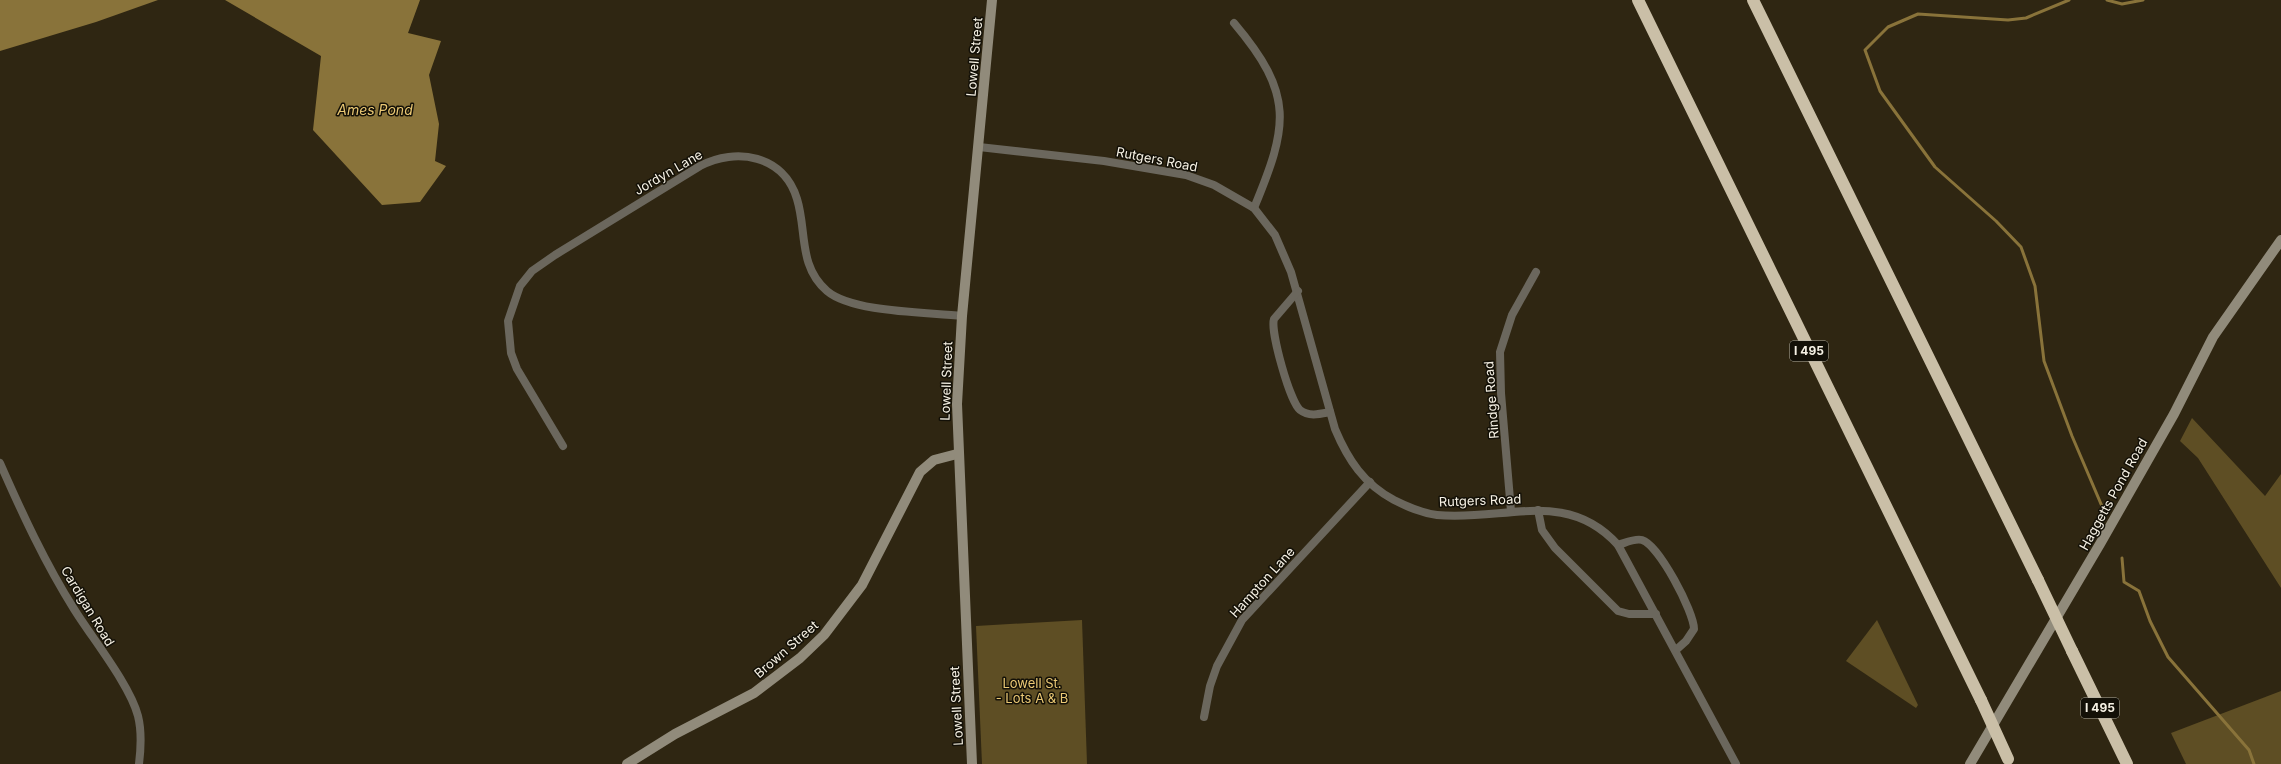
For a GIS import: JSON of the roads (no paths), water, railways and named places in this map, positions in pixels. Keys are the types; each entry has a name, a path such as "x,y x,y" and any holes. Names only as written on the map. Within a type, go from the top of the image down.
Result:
{"highway":[{"name":"I 495","path":"1638,0 2010,762"},
{"name":"I 495","path":"1753,0 2128,764"}],"street":[{"name":"Lowell Street","path":"972,764 957,454 958,377 962,316 992,0"},
{"path":"1234,23 1256,48 1277,92 1280,110 1278,140 1254,208"},
{"name":"Rutgers Road","path":"978,147 1104,162 1186,175 1214,185 1254,208 1275,235 1298,291 1330,412 1346,454 1370,482 1383,494 1408,507 1429,513 1459,515 1538,510 1564,512 1589,521 1603,530 1618,545 1676,650 1736,764"},
{"name":"Jordyn Lane","path":"563,446 517,369 511,353 508,321 520,286 532,271 555,255 700,166 720,157 739,156 758,159 775,169 790,184 797,200 805,251 810,270 821,285 832,295 858,305 962,316"},
{"name":"Haggetts Pond Road","path":"1970,764 2100,544 2174,414 2213,337 2281,240"},
{"name":"Rindge Road","path":"1511,511 1501,393 1500,352 1512,315 1536,272"},
{"path":"1298,291 1274,319 1274,335 1296,406 1308,414 1330,412"},
{"name":"Brown Street","path":"627,764 675,734 754,693 800,658 824,635 862,585 920,472 934,460 957,454"},
{"name":"Cardigan Road","path":"0,463 48,563 73,608 125,688 138,715 141,739 139,764"},
{"name":"Hampton Lane","path":"1204,716 1210,686 1217,666 1242,620 1370,482"},
{"name":"Rutgers Road","path":"1538,510 1542,530 1555,548 1618,611 1629,614 1656,614"},
{"path":"1618,545 1639,539 1644,540 1655,549 1692,614 1694,629 1686,641 1676,650"}],"water":[{"path":"0,0 158,0 96,22 0,51"},
{"name":"Ames Pond","path":"225,0 420,0 408,33 441,41 429,75 439,124 435,161 446,166 420,202 382,205 313,130 321,56"}],"waterway":[{"path":"2069,0 2026,18 2008,20 1918,14 1888,27 1865,50 1880,91 1935,167 1996,221 2021,247 2035,286 2044,361 2072,436 2104,511"},
{"path":"2107,0 2122,4 2143,0"},
{"path":"2122,558 2124,582 2139,591 2150,621 2168,657 2249,750 2254,764"}],"park label":[{"name":"Lowell St. - Lots A & B","path":"1032,690"}]}
